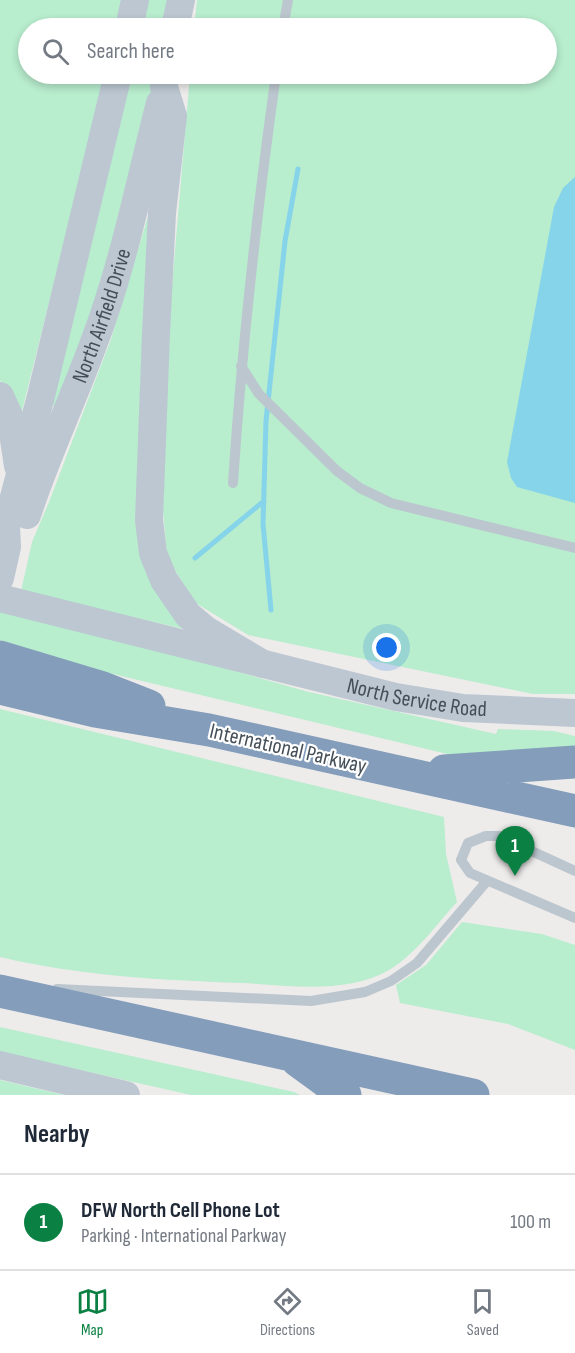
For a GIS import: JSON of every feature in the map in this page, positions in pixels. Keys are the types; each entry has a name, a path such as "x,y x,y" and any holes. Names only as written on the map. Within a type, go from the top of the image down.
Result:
{"highway":[{"path":"0,657 103,688 209,730"},
{"name":"International Parkway","path":"0,688 95,711 209,730 388,772 575,811"},
{"path":"388,772 477,770 575,762"},
{"path":"0,991 473,1095"},
{"path":"286,1053 345,1095"}],"main road":[{"path":"131,18 135,0"},
{"path":"177,18 181,0"},
{"name":"North Airfield Drive","path":"0,578 7,547 6,527 41,396 116,84"},
{"name":"North Airfield Drive","path":"7,547 23,528 57,432 94,344 122,252 164,84"},
{"path":"166,84 173,116 162,213 156,334 149,520 153,553 164,580 188,615 206,630 263,664"},
{"path":"0,396 11,420 20,475"},
{"name":"North Service Road","path":"0,598 384,694 453,707 537,713 575,713"},
{"path":"0,1065 126,1095"}],"lane":[{"path":"285,18 288,0"},
{"path":"233,483 241,366 258,200 275,84"},
{"path":"241,366 259,394 337,471 360,488 391,503 575,548"},
{"path":"575,871 499,836 486,836 468,843 461,860 470,873 575,918"},
{"path":"47,988 311,1001 365,992 391,981 417,963 487,880"},
{"path":"0,985 35,987"}],"green space":[{"path":"0,0 125,0 120,18 18,18 18,84 104,84 22,411 9,399 0,380"},
{"path":"145,0 174,0 170,18 140,18"},
{"path":"197,0 575,0 575,694 533,694 248,635 194,602 167,557 161,487 167,345 189,84 557,84 557,18 195,18"},
{"path":"125,84 154,84 113,250 56,407 49,404"},
{"path":"149,213 138,510 188,630 21,591 32,542 111,339"},
{"path":"0,605 309,692 496,734 498,729 554,731 575,736 575,753 460,757 92,669 0,640"},
{"path":"0,709 444,817 446,854 457,902 417,947 389,970 372,978 336,986 316,987 120,976 60,969 0,957"},
{"path":"462,922 542,934 575,945 575,1050 508,1024 400,1003 396,985 426,965"},
{"path":"0,1027 300,1095 191,1095 0,1052"},
{"path":"0,1080 64,1095 0,1095"}],"water":[{"path":"575,177 575,503 517,487 511,478 507,462 554,207 563,188"}],"waterway":[{"path":"271,610 263,524 266,421 285,241 298,169"},
{"path":"195,558 264,501"}],"place":[{"name":"DFW North Cell Phone Lot","path":"515,876"}]}
